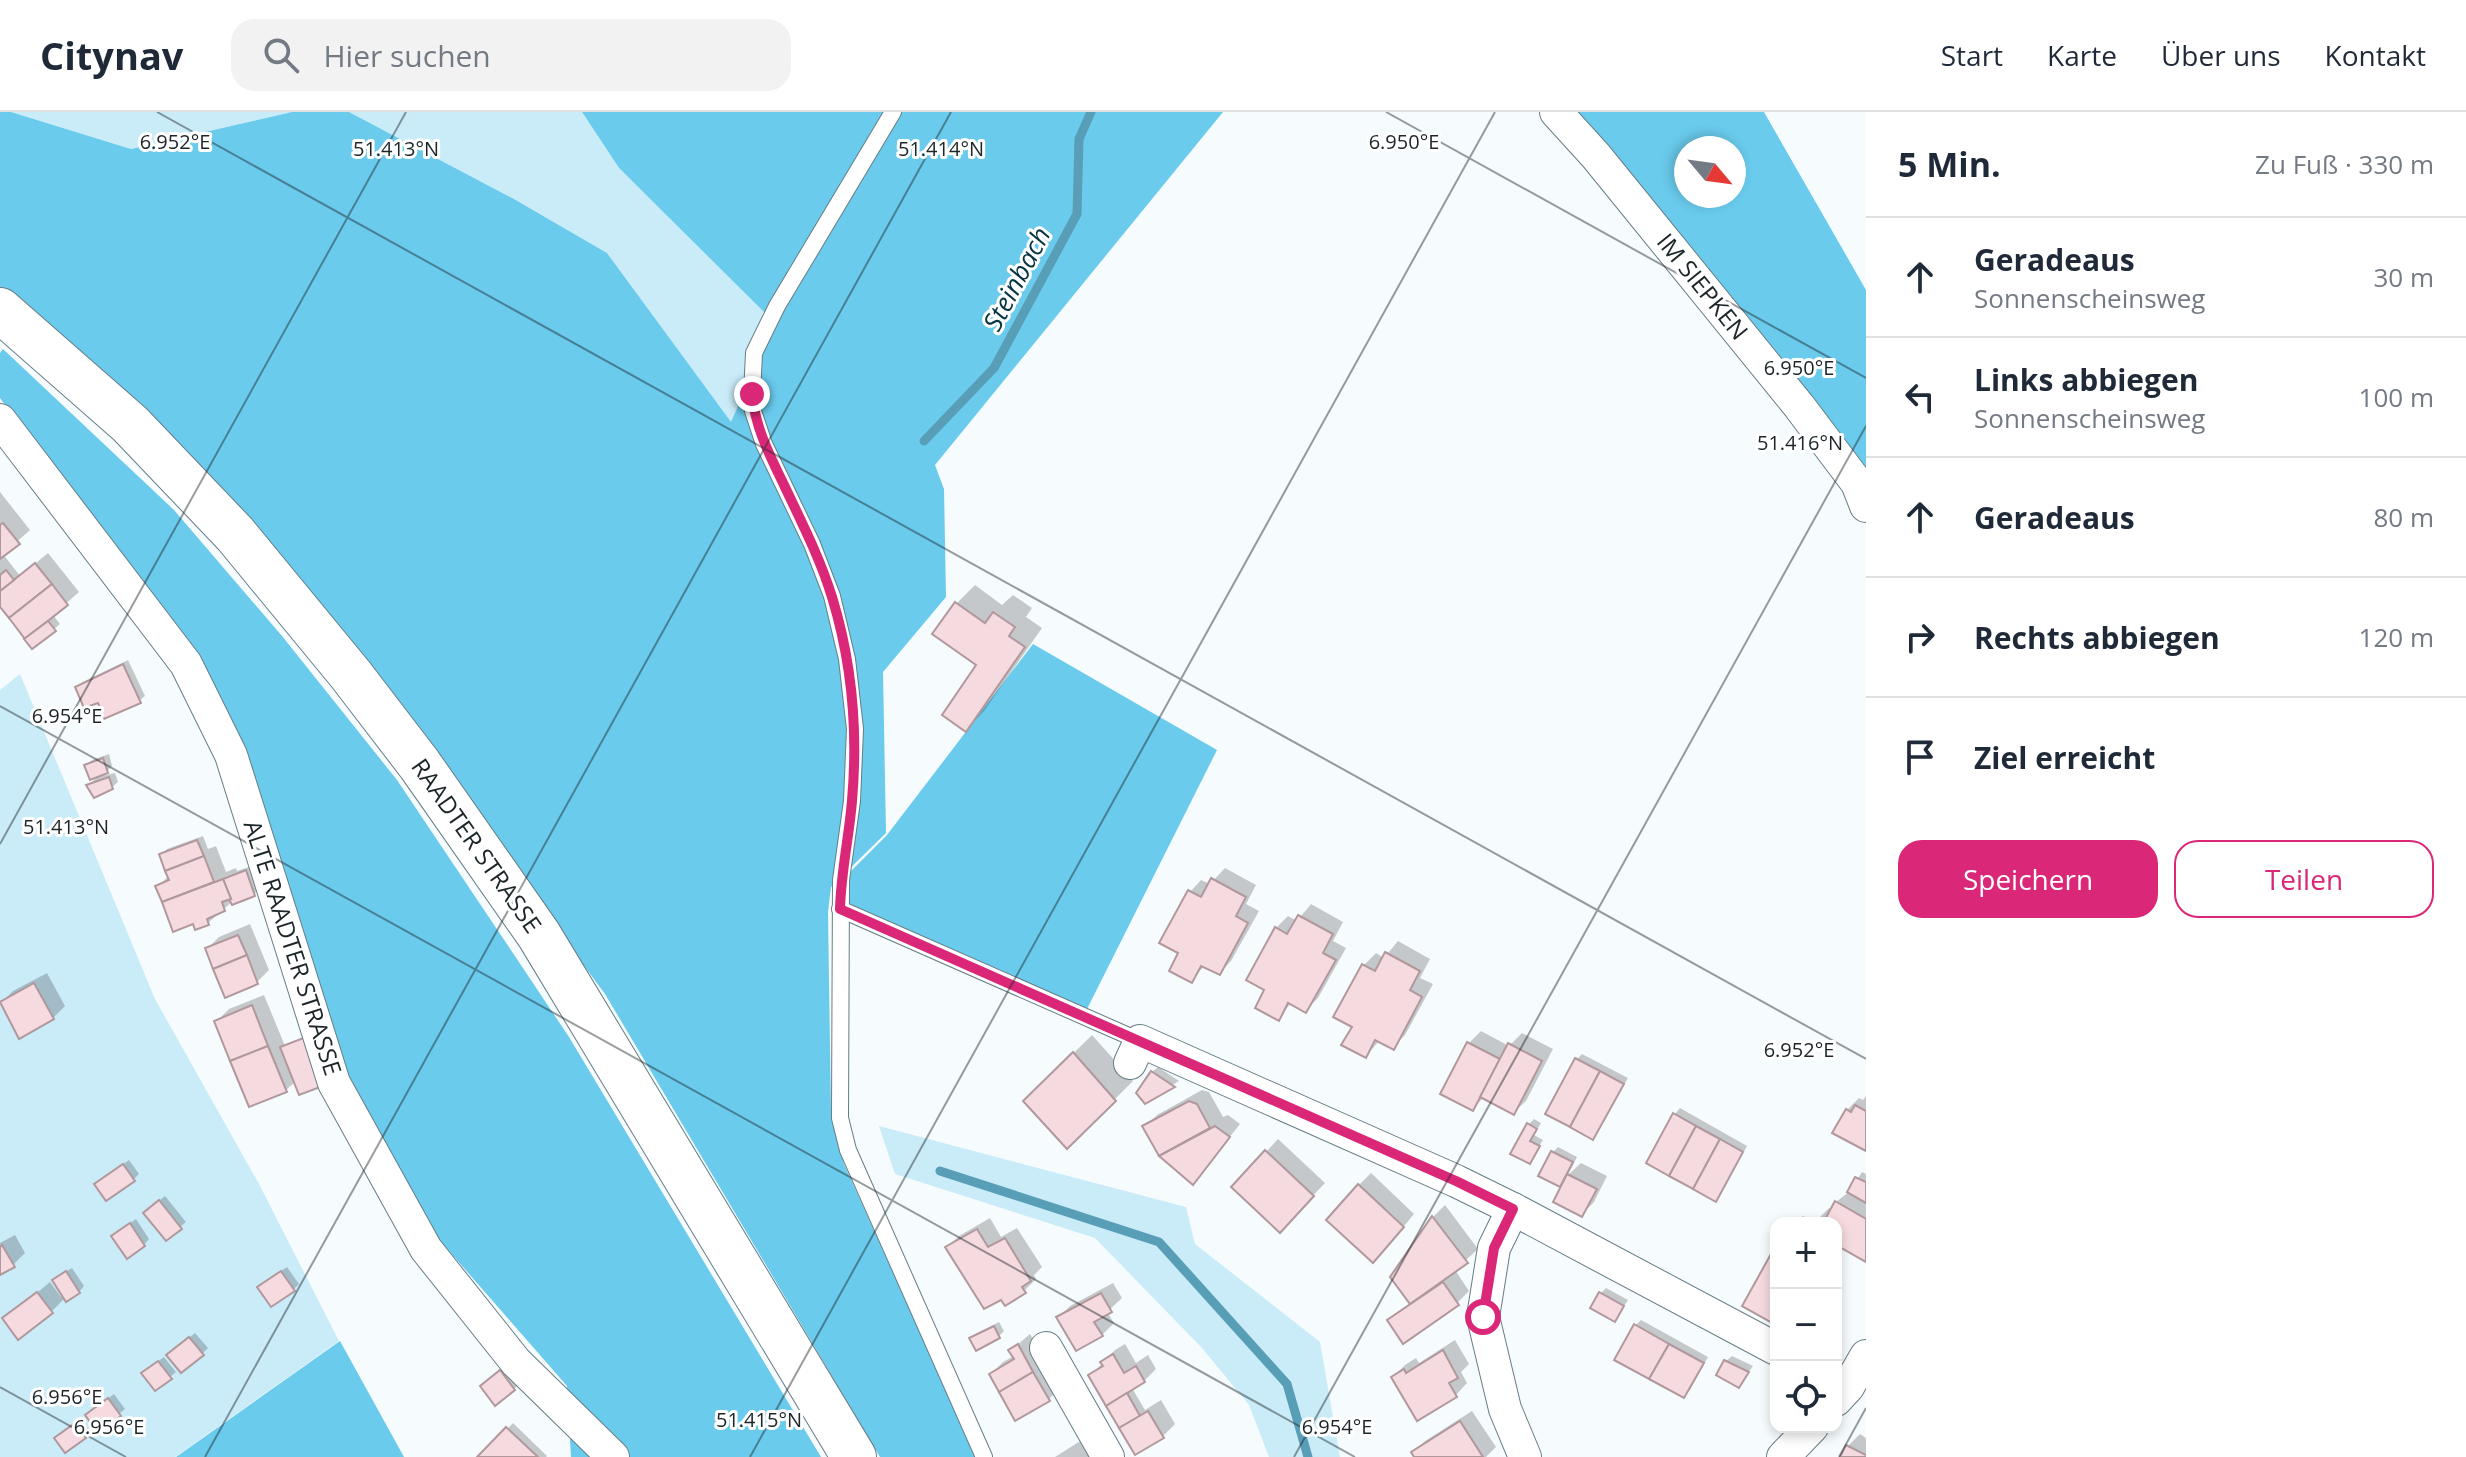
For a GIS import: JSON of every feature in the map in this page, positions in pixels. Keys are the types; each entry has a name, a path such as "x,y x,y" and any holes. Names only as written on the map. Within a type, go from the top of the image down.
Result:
{"main road":[{"name":"RAADTER STRASSE","path":"2,315 130,424 235,534 351,675 420,765 539,935 854,1457"}],"street":[{"name":"IM SIEPKEN","path":"1556,112 1596,156 1799,406 1857,483 1866,506"},
{"name":"ALTE RAADTER STRASSE","path":"0,420 186,664 231,755 334,1083 426,1249 516,1362 613,1457"},
{"path":"1135,1052 1456,1181 1770,1346"},
{"path":"1513,1209 1494,1248 1483,1317 1505,1409 1525,1457"},
{"path":"1046,1348 1108,1457"},
{"path":"1846,1391 1866,1356"},
{"path":"1783,1457 1806,1433"}],"lane":[{"path":"893,112 777,306 754,353 753,411 764,444 812,544 827,583 847,659 855,729 852,801 841,880 840,1118 848,1150 984,1457"},
{"path":"840,909 1135,1052"}],"shaded area":[{"path":"0,112 11,112 131,149 292,112 349,112 514,199 607,253 731,422 775,323 619,168 582,112 1223,112 935,465 944,489 946,597 883,672 886,833 831,887 828,912 831,1111 844,1164 976,1457 880,1457 605,994 432,761 0,297"},
{"path":"11,112 292,112 131,149"},
{"path":"349,112 582,112 619,168 775,323 731,423 607,253 514,199"},
{"path":"1559,112 1764,112 1866,290 1866,496"},
{"path":"3,349 174,510 282,636 397,780 569,1037 821,1457 571,1457 567,1386 435,1235 340,1079 236,756 132,586 0,398 0,353"},
{"path":"1033,644 1217,750 1085,1013 840,909 843,879 887,835"},
{"path":"20,674 155,999 259,1184 339,1341 175,1457 0,1457 0,690"},
{"path":"879,1126 1186,1207 1195,1244 1320,1342 1340,1457 1269,1457 1249,1405 1202,1348 1095,1238 895,1174"},
{"path":"340,1341 404,1457 176,1457"}],"building":[{"path":"3,523 20,544 0,559 0,525"},
{"path":"35,563 52,584 9,618 0,607 0,591"},
{"path":"6,570 14,580 0,591 0,575"},
{"path":"52,584 68,605 25,639 9,618"},
{"path":"955,602 985,623 993,612 1015,627 1009,636 1025,647 966,732 942,715 976,665 932,634"},
{"path":"48,621 56,631 32,649 24,639"},
{"path":"123,664 141,703 104,719 98,703 84,708 75,687"},
{"path":"103,758 108,773 90,780 84,765"},
{"path":"109,777 113,789 94,798 86,785"},
{"path":"197,840 204,856 165,871 159,854"},
{"path":"204,856 214,882 162,902 155,886 169,880 165,871"},
{"path":"246,870 255,896 232,905 223,879"},
{"path":"1211,878 1246,897 1236,916 1248,923 1220,975 1201,966 1192,983 1169,971 1178,953 1159,943 1188,890 1201,897"},
{"path":"223,879 231,899 222,902 225,911 207,919 209,925 195,930 193,924 173,932 162,902"},
{"path":"1298,915 1333,934 1323,953 1336,960 1306,1013 1288,1003 1279,1021 1255,1008 1264,990 1246,980 1275,927 1287,934"},
{"path":"238,935 247,955 213,969 205,948"},
{"path":"1385,952 1420,971 1410,990 1422,997 1394,1050 1375,1040 1366,1058 1341,1045 1352,1027 1333,1017 1362,964 1375,971"},
{"path":"247,955 258,984 225,998 213,969"},
{"path":"34,983 54,1019 19,1039 0,1002"},
{"path":"252,1005 268,1046 230,1061 214,1021"},
{"path":"306,1037 323,1086 299,1095 280,1047"},
{"path":"1467,1042 1500,1059 1473,1111 1440,1094"},
{"path":"1508,1043 1542,1061 1514,1115 1480,1097"},
{"path":"268,1046 287,1092 249,1107 230,1061"},
{"path":"1073,1052 1116,1101 1067,1149 1023,1101"},
{"path":"1575,1058 1600,1071 1570,1127 1545,1114"},
{"path":"1151,1071 1175,1087 1145,1104 1136,1093"},
{"path":"1600,1071 1624,1084 1593,1140 1570,1127"},
{"path":"1189,1101 1197,1104 1210,1128 1159,1156 1142,1126"},
{"path":"1855,1105 1866,1111 1866,1151 1832,1133 1846,1109 1851,1112"},
{"path":"1673,1113 1696,1126 1669,1176 1646,1163"},
{"path":"1527,1123 1537,1129 1530,1141 1540,1146 1530,1164 1510,1154"},
{"path":"1215,1126 1230,1137 1193,1185 1159,1156"},
{"path":"1696,1126 1720,1139 1693,1189 1669,1176"},
{"path":"1720,1139 1743,1152 1716,1202 1693,1189"},
{"path":"1265,1150 1314,1196 1280,1233 1231,1187"},
{"path":"1551,1151 1573,1162 1560,1187 1538,1176"},
{"path":"123,1164 135,1181 106,1201 94,1184"},
{"path":"1567,1174 1597,1189 1582,1217 1553,1202"},
{"path":"1855,1177 1866,1182 1866,1203 1847,1192"},
{"path":"1358,1184 1404,1227 1373,1263 1326,1220"},
{"path":"159,1200 182,1229 166,1241 143,1213"},
{"path":"1835,1201 1866,1219 1866,1262 1842,1248 1842,1217 1826,1217"},
{"path":"1432,1216 1468,1263 1410,1304 1390,1277"},
{"path":"130,1223 145,1246 127,1259 111,1236"},
{"path":"977,1229 988,1247 1005,1238 1031,1281 1022,1287 1026,1293 1005,1306 1001,1300 984,1309 945,1247"},
{"path":"2,1245 15,1267 0,1275 0,1247"},
{"path":"1770,1256 1770,1322 1742,1306"},
{"path":"66,1271 80,1293 66,1302 52,1280"},
{"path":"281,1271 295,1291 271,1307 257,1287"},
{"path":"1443,1282 1459,1305 1403,1344 1387,1320"},
{"path":"37,1292 53,1313 18,1340 2,1318"},
{"path":"1599,1292 1624,1306 1615,1322 1590,1308"},
{"path":"1101,1293 1112,1312 1094,1322 1103,1336 1076,1351 1056,1317"},
{"path":"1634,1324 1669,1344 1649,1379 1614,1360"},
{"path":"994,1326 1000,1338 976,1351 969,1338"},
{"path":"189,1337 204,1355 181,1373 166,1355"},
{"path":"1018,1344 1033,1372 999,1392 989,1374 1014,1359 1008,1350"},
{"path":"1669,1344 1704,1363 1684,1398 1649,1379"},
{"path":"1443,1350 1458,1378 1449,1383 1457,1397 1417,1421 1391,1377 1404,1369 1406,1373"},
{"path":"1113,1354 1124,1373 1136,1366 1145,1382 1106,1406 1088,1375 1103,1366 1100,1362"},
{"path":"1724,1360 1749,1372 1739,1388 1716,1375"},
{"path":"158,1361 172,1379 155,1391 141,1373"},
{"path":"500,1370 515,1390 495,1406 480,1386"},
{"path":"1033,1372 1050,1401 1015,1421 999,1392"},
{"path":"1127,1393 1140,1416 1119,1428 1106,1406"},
{"path":"108,1398 121,1416 98,1433 85,1415"},
{"path":"1148,1411 1164,1438 1135,1455 1119,1428"},
{"path":"1460,1421 1483,1457 1414,1457 1411,1452"},
{"path":"75,1423 86,1438 65,1453 54,1438"},
{"path":"506,1427 538,1457 477,1457"},
{"path":"1846,1445 1866,1455 1866,1457 1840,1457"}],"waterway":[{"name":"Steinbach","path":"924,441 994,368 1077,214 1079,139 1091,112"},
{"path":"940,1171 1159,1242 1287,1384 1308,1457"}],"route":[{"path":"752,394 753,411 764,444 812,544 832,596 847,659 855,729 852,801 840,909 1513,1209 1494,1248 1483,1317"}]}
